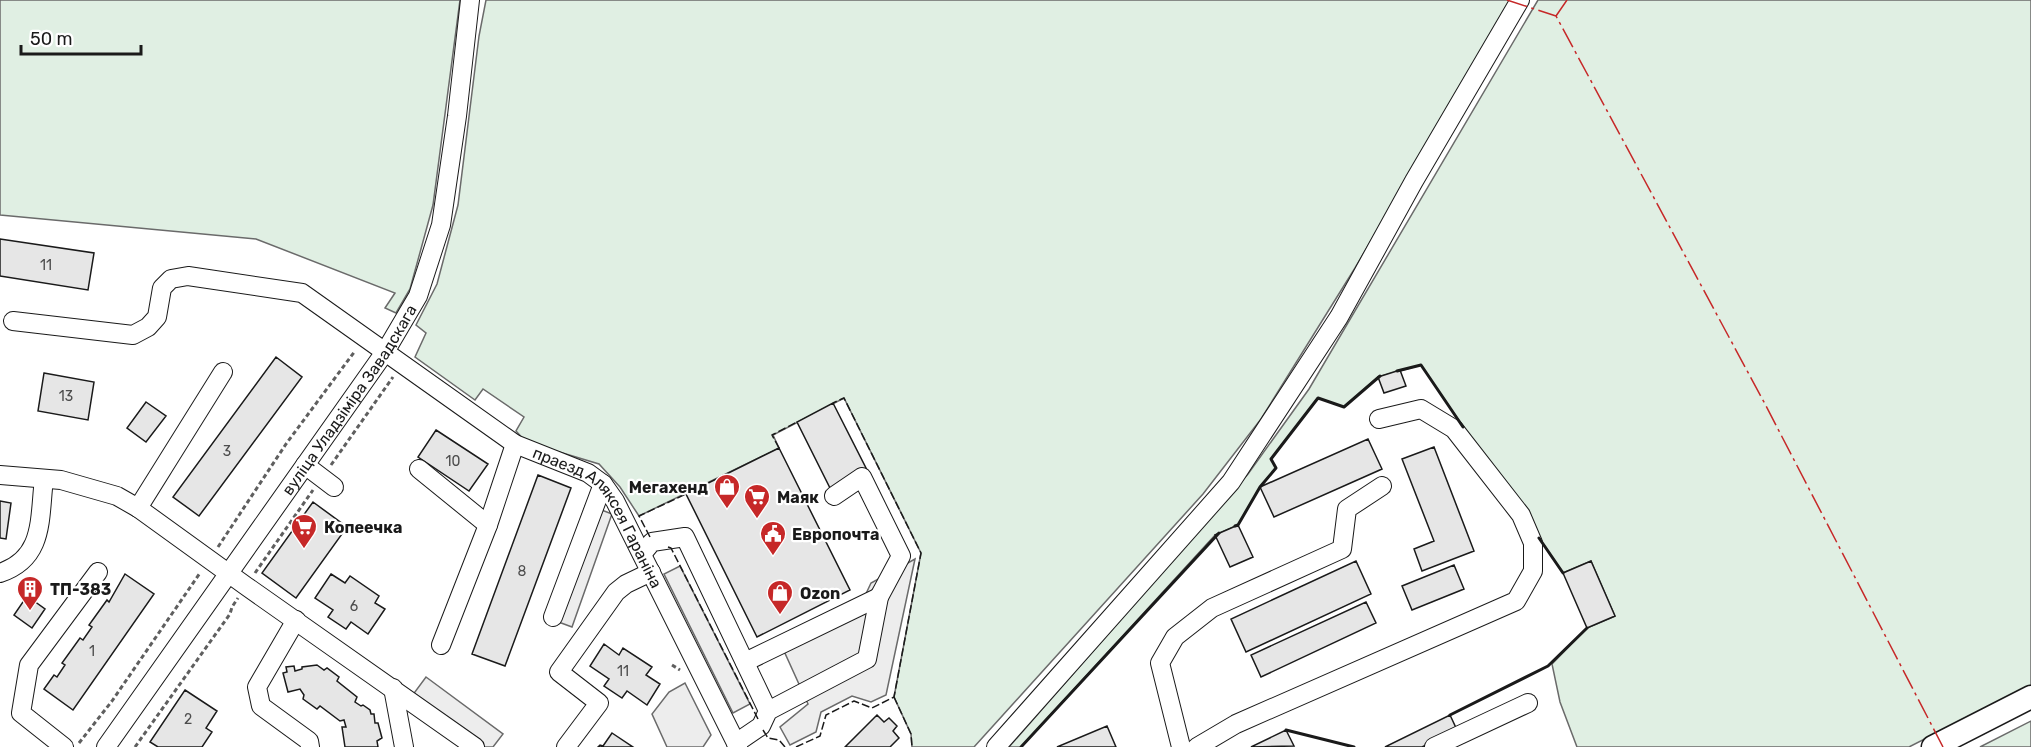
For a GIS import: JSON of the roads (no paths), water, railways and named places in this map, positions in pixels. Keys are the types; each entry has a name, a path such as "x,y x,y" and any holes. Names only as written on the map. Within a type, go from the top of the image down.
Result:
{"main road":[{"path":"1933,747 2031,697"}],"street":[{"name":"вуліца Уладзіміра Завадскага","path":"106,747 385,352 418,296 441,225 470,0"},
{"path":"996,747 1231,482 1339,317 1414,181 1520,0"},
{"name":"праезд Аляксея Гараніна","path":"13,321 133,335 148,327 157,317 162,288 171,279 188,276 302,293 515,444 588,473 603,484 615,501 737,745"},
{"path":"138,508 223,372"},
{"path":"1197,747 1236,724 1516,601 1533,571 1533,543 1521,515 1454,429 1421,409 1379,419"},
{"path":"441,645 488,525 515,444"},
{"path":"305,465 328,482"},
{"path":"418,469 488,525"},
{"path":"0,475 61,480 117,496 138,508 475,747"},
{"path":"737,745 761,726 768,711 867,659 879,597 901,556 862,477 834,496"},
{"path":"0,573 10,570 27,558 37,539 44,478"},
{"path":"553,617 603,484"},
{"path":"1181,747 1160,663 1175,637 1212,608 1342,549 1347,509 1382,486"},
{"path":"642,554 652,542 685,537 768,711"},
{"path":"65,747 21,712 29,665 98,572"},
{"path":"566,747 599,703 560,672 616,592 626,584 651,572"},
{"path":"745,662 879,597"},
{"path":"296,620 256,687 261,705 309,741 310,747"},
{"path":"393,688 404,747"},
{"path":"1434,747 1528,703"}],"place":[{"name":"Мегахенд","path":"727,510"},
{"name":"Маяк","path":"757,520"},
{"name":"Копеечка","path":"304,550"},
{"name":"Европочта","path":"773,557"},
{"name":"ТП-383","path":"30,612"},
{"name":"Ozon","path":"780,616"}]}
